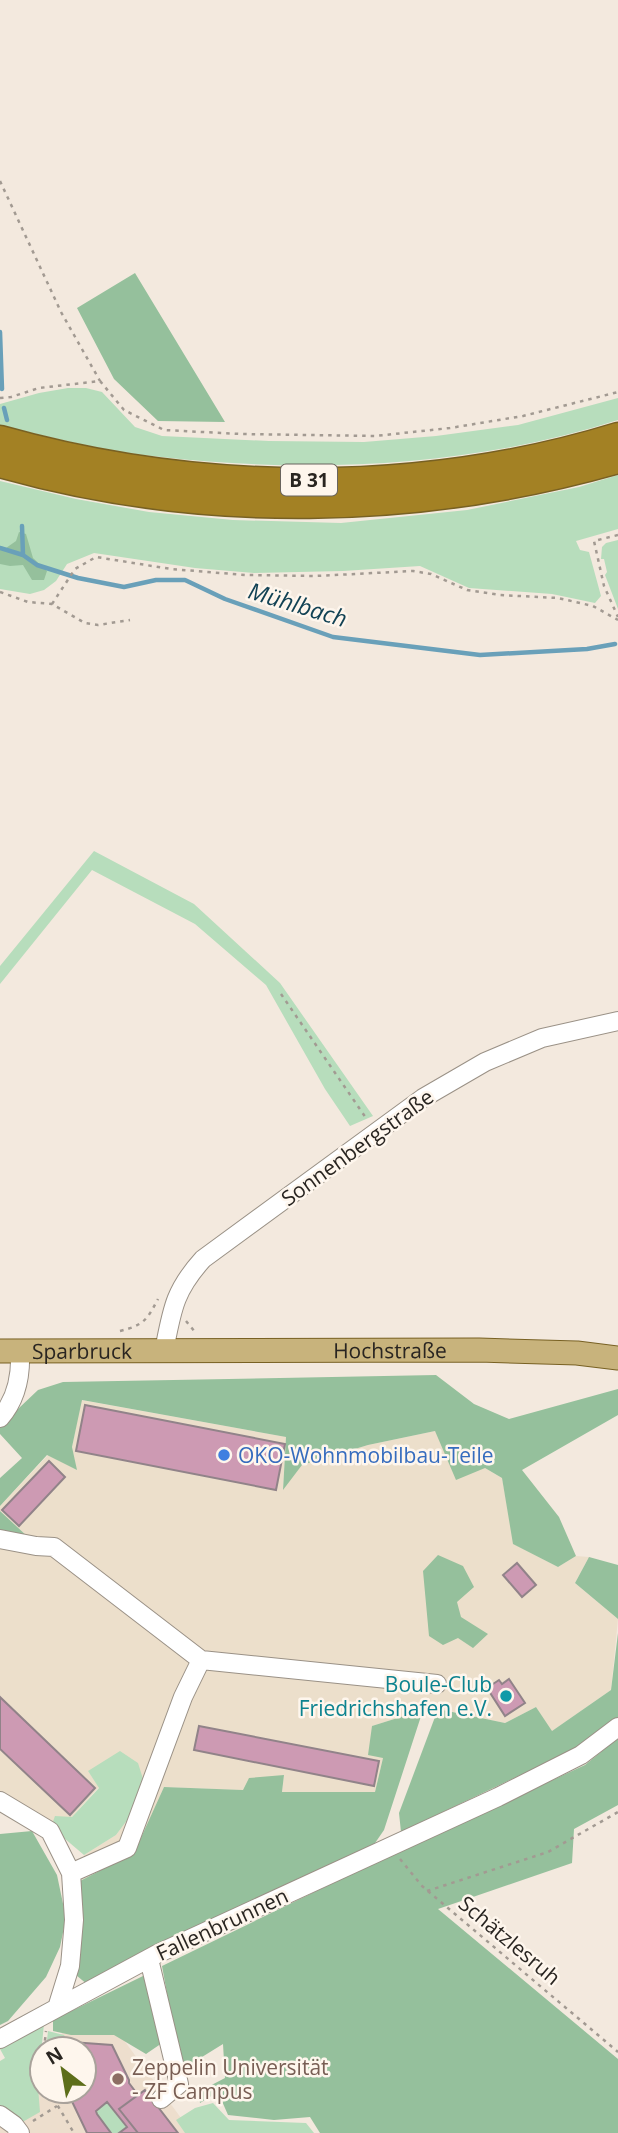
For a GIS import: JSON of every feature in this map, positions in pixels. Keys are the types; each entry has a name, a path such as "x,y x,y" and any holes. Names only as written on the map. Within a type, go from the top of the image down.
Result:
{"highway":[{"name":"B 31","path":"0,439 56,453 147,470 213,477 296,481 389,477 457,470 550,454 618,436"},
{"name":"B 31","path":"0,464 64,479 179,498 327,504 402,500 503,487 618,460"}],"main road":[{"name":"Hochstraße","path":"164,1352 479,1350 576,1353 618,1358"},
{"name":"Sparbruck","path":"10,1352 164,1352"}],"street":[{"name":"Sonnenbergstraße","path":"164,1352 174,1303 185,1278 203,1259 423,1098 485,1062 542,1038 618,1021"},
{"path":"0,1418 8,1409 20,1372 10,1352"},
{"path":"0,1539 54,1547 201,1660 437,1684"},
{"path":"71,1873 127,1848 183,1697 201,1660"},
{"name":"Fallenbrunnen","path":"0,2039 149,1959 498,1797 581,1755 618,1727"},
{"path":"0,1801 50,1831 71,1873 74,1920 70,1966 57,2008"},
{"path":"149,1959 179,2084 161,2099"},
{"path":"0,2115 19,2132"}],"path":[{"path":"0,181 61,313 100,381 124,410 164,430 375,436 450,428 523,416 618,392"},
{"path":"0,398 39,388 100,381"},
{"path":"618,535 593,541 604,586 618,618"},
{"path":"52,604 75,569 96,557 171,569 245,575 315,576 413,571 431,575 467,590 558,598 593,606 618,618"},
{"path":"0,592 29,602 52,604 85,623 98,625 130,620"},
{"path":"281,995 370,1123"},
{"path":"427,1891 548,1852 618,1812"},
{"name":"Schätzlesruh","path":"389,1846 427,1891 618,2052"},
{"path":"19,2132 58,2105 74,2133"}],"shaded area":[{"path":"81,1400 286,1437 283,1488 302,1465 368,1445 435,1431 502,1478 514,1544 558,1567 576,1556 589,1557 575,1583 618,1619 611,1690 551,1732 536,1707 505,1723 438,1709 423,1710 372,1726 383,1758 375,1792 282,1792 284,1775 243,1790 164,1787 134,1853 80,1881 84,1855 116,1835 140,1803 88,1771 99,1787 72,1817 51,1827 32,1831 0,1806 0,1533 27,1536 0,1511 0,1506 48,1455 76,1469 72,1447"},
{"name":"Zeppelin Universität - ZF Campus","path":"76,2020 115,2028 192,2133 0,2133 0,2089 28,2065 28,2105 98,2105 98,2035 60,2035"}],"green space":[{"path":"135,273 225,422 158,421 114,379 77,308"},
{"path":"68,388 86,388 102,392 135,427 162,436 364,442 436,436 518,425 618,398 618,420 563,436 506,448 449,457 334,465 218,462 141,455 0,425 0,404"},
{"path":"618,475 618,529 576,541 580,550 589,552 601,596 595,603 552,594 469,588 420,566 254,573 195,568 94,553 67,564 56,581 44,590 30,594 0,589 0,481 76,499 149,512 233,520 341,523 467,510 579,487"},
{"path":"19,532 26,534 33,558 47,571 44,580 32,580 23,565 0,564 0,546 6,548 16,541"},
{"path":"618,540 618,609 605,575 607,572 604,559 601,559 602,547"},
{"path":"94,851 194,904 280,983 373,1116 350,1126 325,1089 266,985 195,924 92,870 0,984 0,966"},
{"path":"436,1375 474,1404 509,1419 618,1389 618,1415 522,1470 559,1517 576,1556 558,1567 513,1544 502,1478 485,1468 456,1480 435,1431 368,1445 302,1465 283,1490 286,1437 82,1400 72,1447 77,1470 47,1455 0,1506 0,1478 22,1458 0,1434 0,1426 38,1390 63,1382"},
{"path":"0,1511 28,1537 0,1533"},
{"path":"438,1555 463,1566 474,1587 457,1602 461,1617 488,1634 473,1648 458,1638 443,1645 429,1636 423,1571"},
{"path":"589,1557 618,1565 618,1619 575,1583"},
{"path":"618,1633 618,1717 573,1750 401,1832 399,1813 438,1709 505,1723 536,1707 552,1731 611,1690"},
{"path":"423,1710 384,1830 373,1846 88,1985 76,1975 80,1881 134,1853 164,1787 243,1790 249,1778 284,1775 282,1792 375,1792 383,1758 368,1755 372,1726"},
{"path":"618,1738 618,1805 574,1829 572,1863 438,1909 618,2059 618,2133 320,2133 310,2117 274,2120 228,2115 218,2092 200,2103 198,2092 225,2078 223,2044 181,2070 162,1966 399,1851 585,1765"},
{"path":"120,1751 138,1763 144,1782 140,1803 116,1835 84,1855 51,1827 55,1816 72,1817 99,1788 88,1771"},
{"path":"32,1831 57,1875 66,1918 60,1947 46,1977 8,2021 0,2025 0,1834"},
{"path":"143,1976 148,1984 165,2041 146,2054 114,2035 71,2035 53,2031 53,2020"},
{"path":"44,2024 43,2035 28,2035 28,2105 39,2105 40,2112 19,2124 0,2108 0,2061 5,2058 0,2049"},
{"path":"48,2031 64,2035 48,2035"},
{"path":"107,2102 127,2127 119,2133 111,2133 97,2114 96,2111"},
{"path":"213,2103 229,2120 306,2123 314,2133 185,2133 176,2120 195,2108"}],"building":[{"path":"85,1405 285,1444 276,1490 76,1451"},
{"path":"49,1461 65,1477 19,1526 2,1510"},
{"path":"517,1563 536,1585 522,1597 503,1575"},
{"name":"Boule-Club Friedrichshafen e.V.","path":"509,1679 525,1703 505,1716 487,1688 499,1680 502,1684"},
{"path":"0,1697 95,1788 70,1815 0,1749"},
{"path":"199,1726 379,1761 374,1786 194,1750"},
{"path":"98,2044 112,2045 129,2083 138,2095 119,2109 138,2133 119,2133 127,2127 107,2102 96,2111 111,2133 87,2133 74,2105 98,2105"},
{"path":"145,2090 178,2133 138,2133 119,2109"}],"waterway":[{"name":"Mühlbach","path":"0,332 2,389"},
{"name":"Mühlbach","path":"4,408 7,420"},
{"name":"Mühlbach","path":"22,526 23,555"},
{"name":"Mühlbach","path":"0,548 23,555 37,565 78,578 124,587 156,580 185,580 225,599 333,637 480,655 587,649 615,644"}],"place":[{"name":"OKO-Wohnmobilbau-Teile","path":"224,1455"},
{"name":"Boule-Club Friedrichshafen e.V.","path":"506,1696"},
{"name":"Zeppelin Universität - ZF Campus","path":"118,2079"}]}
